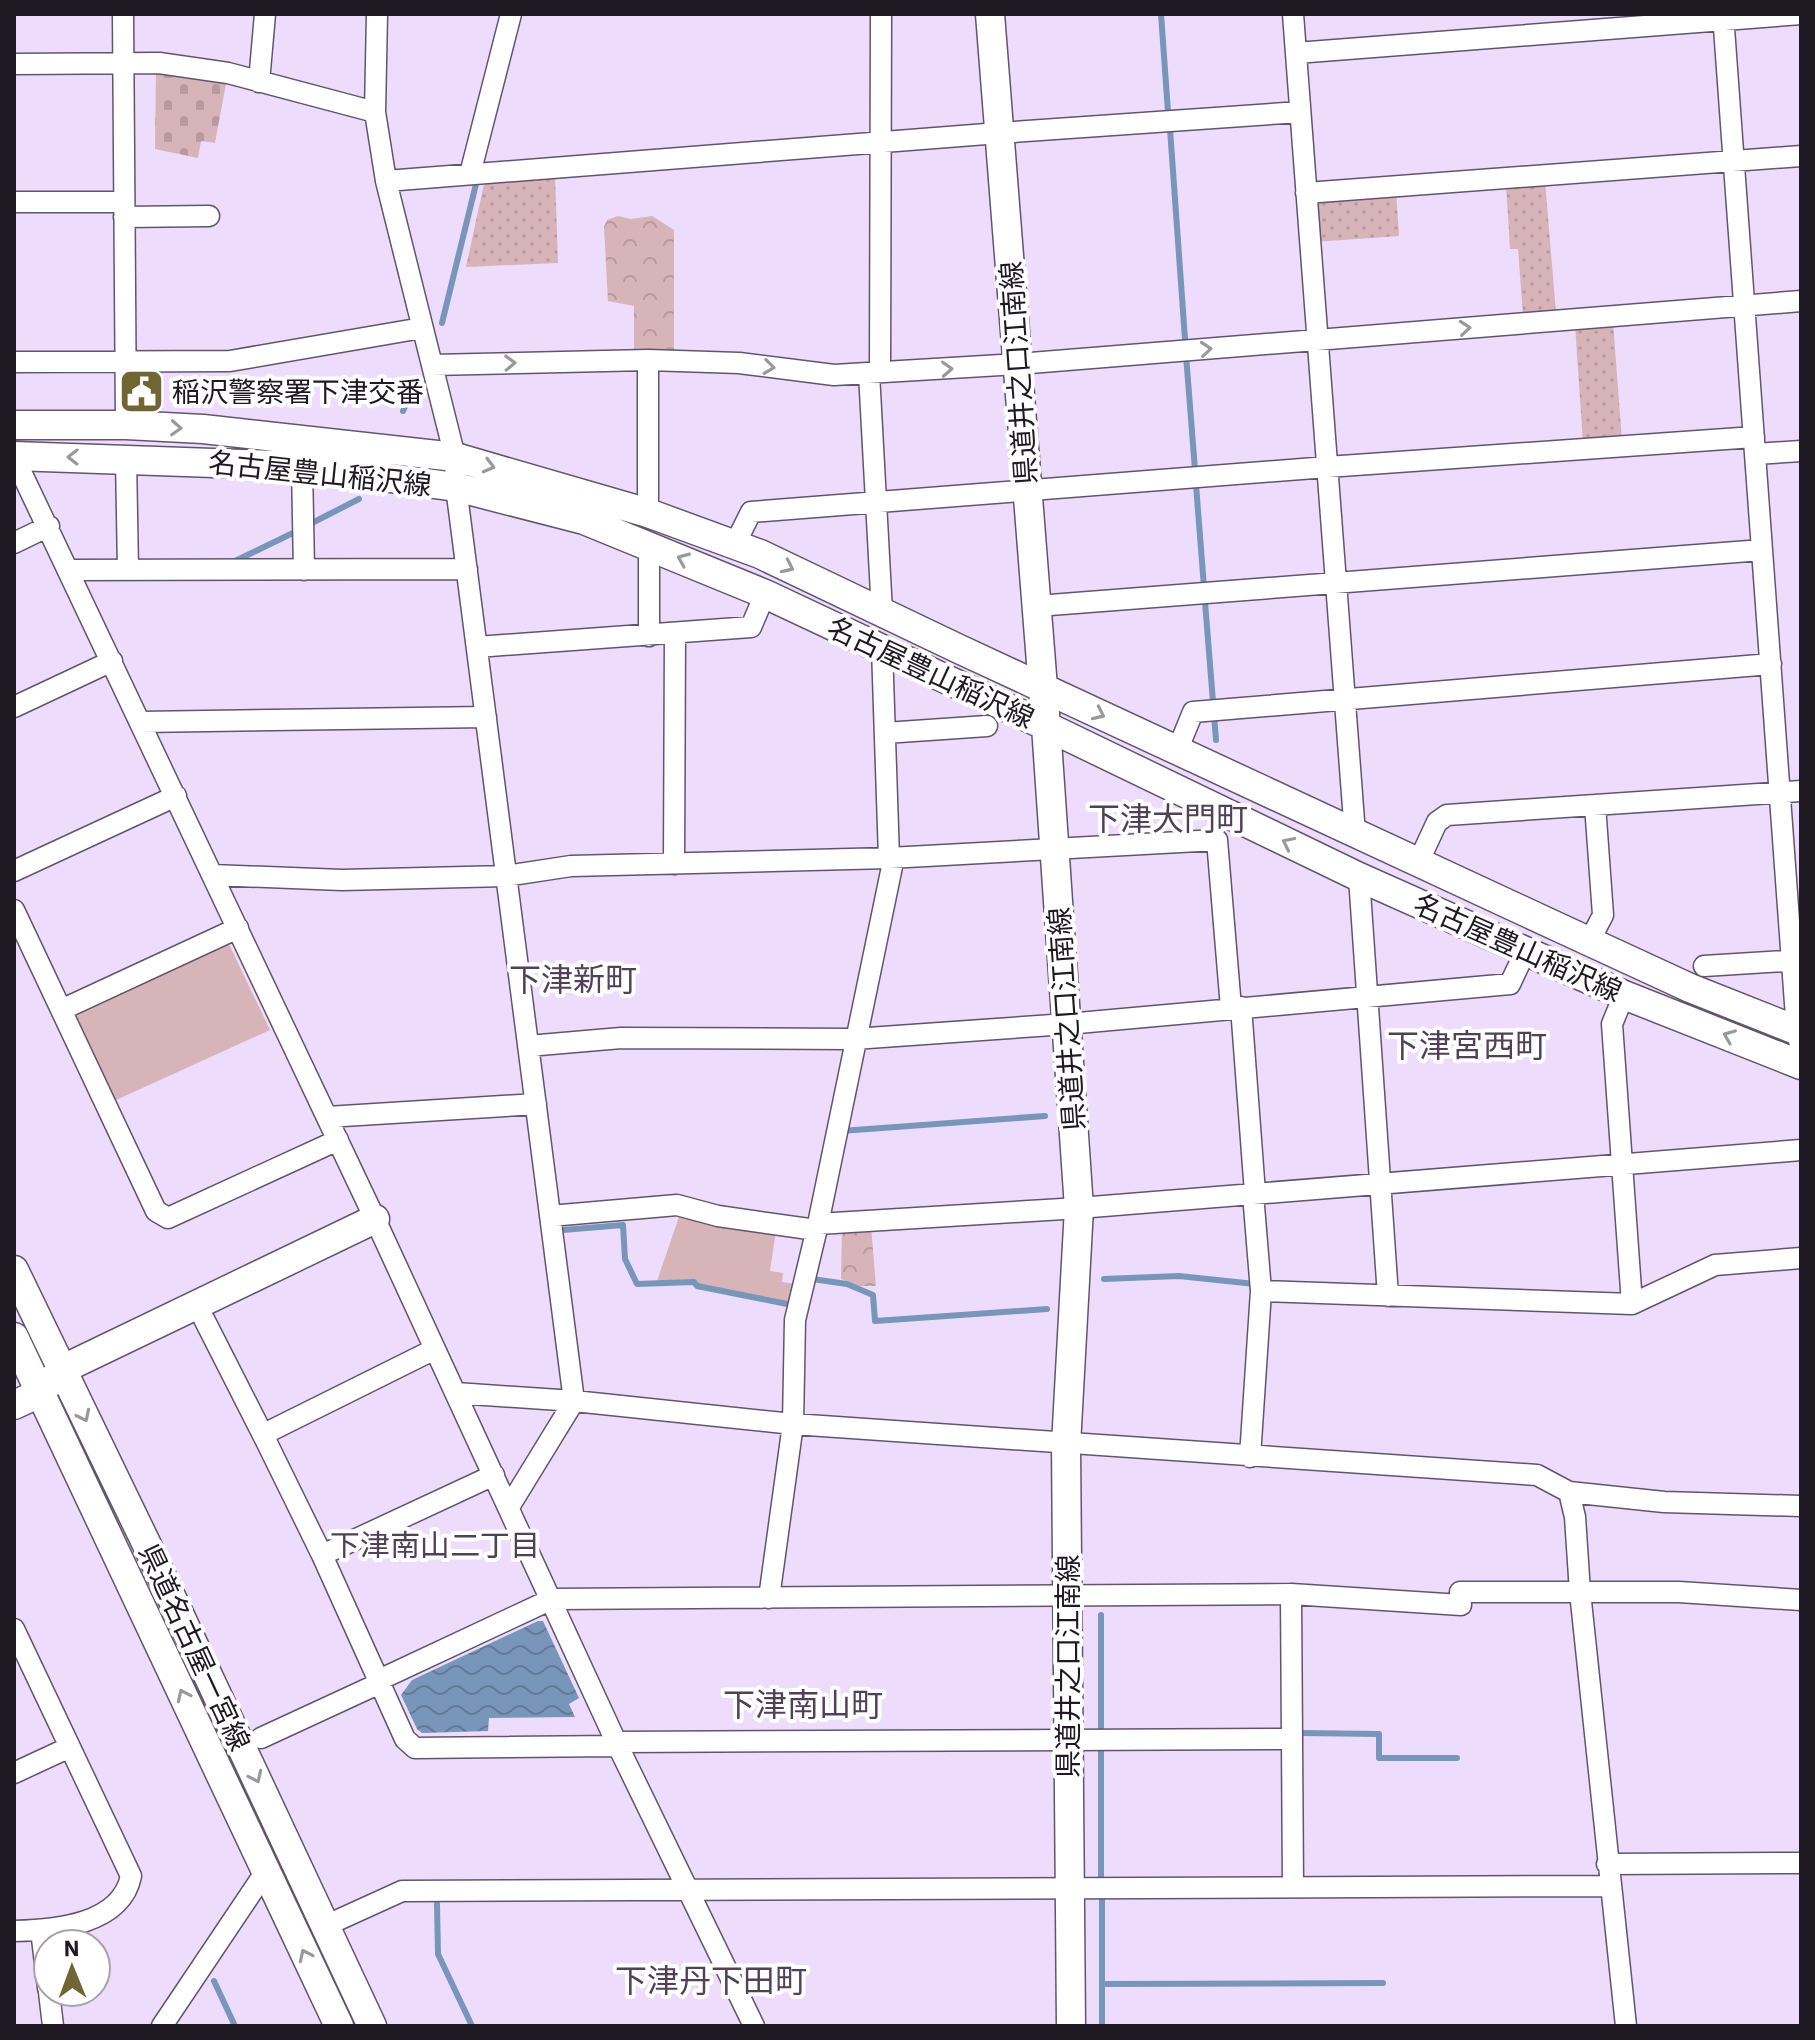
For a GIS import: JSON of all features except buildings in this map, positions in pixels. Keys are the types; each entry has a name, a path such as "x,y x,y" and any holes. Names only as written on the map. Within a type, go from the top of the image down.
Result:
{"main road":[{"name":"県道井之口江南線","path":"990,14 1046,726 1079,1208 1066,1445 1071,2026"},
{"name":"名古屋豊山稲沢線","path":"14,425 126,425 261,434 455,457 648,513 735,544 1800,1038"},
{"name":"名古屋豊山稲沢線","path":"14,456 302,466 456,487 584,520 765,594 1359,877 1525,952 1801,1065"},
{"path":"14,1405 40,1393 61,1370 375,1219"},
{"name":"県道名古屋一宮線","path":"14,1270 372,2026"},
{"name":"県道名古屋一宮線","path":"14,1337 21,1370 40,1393 339,2026"},
{"path":"21,1370 61,1370"}],"street":[{"path":"123,14 126,425"},
{"path":"259,82 265,14"},
{"path":"377,14 375,112 386,181 455,457 456,487 574,1401 509,1507"},
{"path":"470,174 511,14"},
{"path":"881,14 881,142 874,373 875,504 882,612"},
{"path":"1293,14 1355,834"},
{"path":"1296,53 1723,17 1801,14"},
{"path":"1723,17 1771,664 1791,792 1800,1038"},
{"path":"14,64 159,63 228,73 375,112"},
{"path":"386,181 1300,112"},
{"path":"1306,193 1801,156"},
{"path":"14,202 209,216"},
{"path":"432,365 648,360 739,363 834,375 1018,364 1801,301"},
{"path":"14,362 230,361 422,328"},
{"path":"648,360 648,513"},
{"path":"735,544 751,512 1327,467 1755,446 1801,451"},
{"path":"14,456 338,1140 618,1744 754,2026"},
{"path":"126,458 128,570"},
{"path":"302,466 304,570"},
{"path":"14,543 49,526"},
{"path":"649,545 649,636"},
{"path":"1037,606 1762,550"},
{"path":"69,570 467,569"},
{"path":"477,647 751,627 765,594"},
{"path":"674,864 675,634"},
{"path":"769,1598 793,1424 795,1320 817,1227 891,857 882,648"},
{"path":"14,707 112,661"},
{"path":"1177,751 1193,712 1771,664"},
{"path":"141,722 486,717"},
{"path":"885,733 987,726"},
{"path":"1418,863 1437,822 1447,815 1791,792"},
{"path":"14,871 176,796"},
{"path":"1589,942 1603,915 1595,805"},
{"path":"212,875 342,880 506,876 571,866 891,857 1217,840 1236,1008 1261,1291 1250,1457"},
{"path":"1359,877 1388,1296"},
{"path":"14,910 156,1211 168,1218 338,1140"},
{"path":"61,1010 238,928"},
{"path":"528,1046 621,1038 854,1039 1067,1024 1510,984 1525,952"},
{"path":"1704,966 1797,961"},
{"path":"1624,995 1612,1024 1632,1304"},
{"path":"327,1117 536,1104"},
{"path":"550,1216 677,1205 718,1216 817,1227 1801,1150"},
{"path":"1261,1291 1632,1304 1715,1265 1801,1258"},
{"path":"204,1319 322,1555 405,1739 415,1748 1292,1739"},
{"path":"266,1441 268,1432 435,1349"},
{"path":"456,1393 1066,1445 1537,1475 1569,1492 1664,1502 1801,1506"},
{"path":"322,1555 494,1475"},
{"path":"1569,1492 1575,1517 1607,1864 1626,2026"},
{"path":"261,1738 552,1599 1291,1594 1461,1605 1460,1592 1679,1592 1801,1600"},
{"path":"1291,1594 1293,1887"},
{"path":"14,1629 131,1876 128,1890 101,1915 61,1928"},
{"path":"14,1773 70,1747"},
{"path":"1607,1864 1801,1863"},
{"path":"162,2026 266,1871"},
{"path":"325,1926 402,1891 1610,1886"}],"green space":[{"path":"156,70 227,78 215,143 201,141 198,158 155,149"},
{"path":"555,175 558,263 466,267 484,184 489,179"},
{"path":"1545,181 1556,313 1523,315 1518,249 1510,249 1506,184"},
{"path":"1396,191 1399,236 1315,242 1317,197"},
{"path":"618,216 631,219 652,216 674,230 674,352 634,352 634,306 608,301 604,227 607,220"},
{"path":"1613,322 1622,441 1583,443 1575,325"},
{"path":"227,940 270,1030 114,1101 74,1019 79,1008"},
{"path":"680,1214 776,1231 770,1271 783,1273 782,1282 796,1284 794,1304 698,1285 694,1281 657,1281"},
{"path":"871,1226 876,1286 859,1286 841,1279 842,1229"}],"water":[{"path":"543,1621 579,1698 569,1704 575,1717 489,1718 488,1731 422,1733 417,1729 401,1695 412,1680"}],"waterway":[{"path":"1161,14 1168,112"},
{"path":"1170,129 1185,339"},
{"path":"442,323 476,184"},
{"path":"1186,355 1195,470"},
{"path":"403,411 409,398 423,389"},
{"path":"1196,485 1204,587"},
{"path":"310,524 359,499"},
{"path":"235,561 297,531"},
{"path":"1205,602 1213,702"},
{"path":"1214,715 1216,740"},
{"path":"841,1131 1045,1116"},
{"path":"563,1230 623,1225 625,1259 637,1284 694,1282 697,1286 792,1305"},
{"path":"1104,1279 1179,1276 1255,1284"},
{"path":"812,1279 847,1284 873,1295 875,1321 1047,1309"},
{"path":"1101,1615 1101,1735"},
{"path":"1300,1733 1379,1734 1379,1758 1457,1758"},
{"path":"1101,1746 1101,1883"},
{"path":"1102,1898 1102,2026"},
{"path":"437,1904 438,1954 472,2026"},
{"path":"214,1981 235,2026"},
{"path":"1102,1984 1383,1983"}],"place":[{"name":"稲沢警察署下津交番","path":"141,391"}],"district":[{"name":"下津大門町","path":"1168,818"},
{"name":"下津新町","path":"573,979"},
{"name":"下津宮西町","path":"1467,1045"},
{"name":"下津南山二丁目","path":"435,1544"},
{"name":"下津南山町","path":"803,1704"},
{"name":"下津丹下田町","path":"711,1980"}]}
